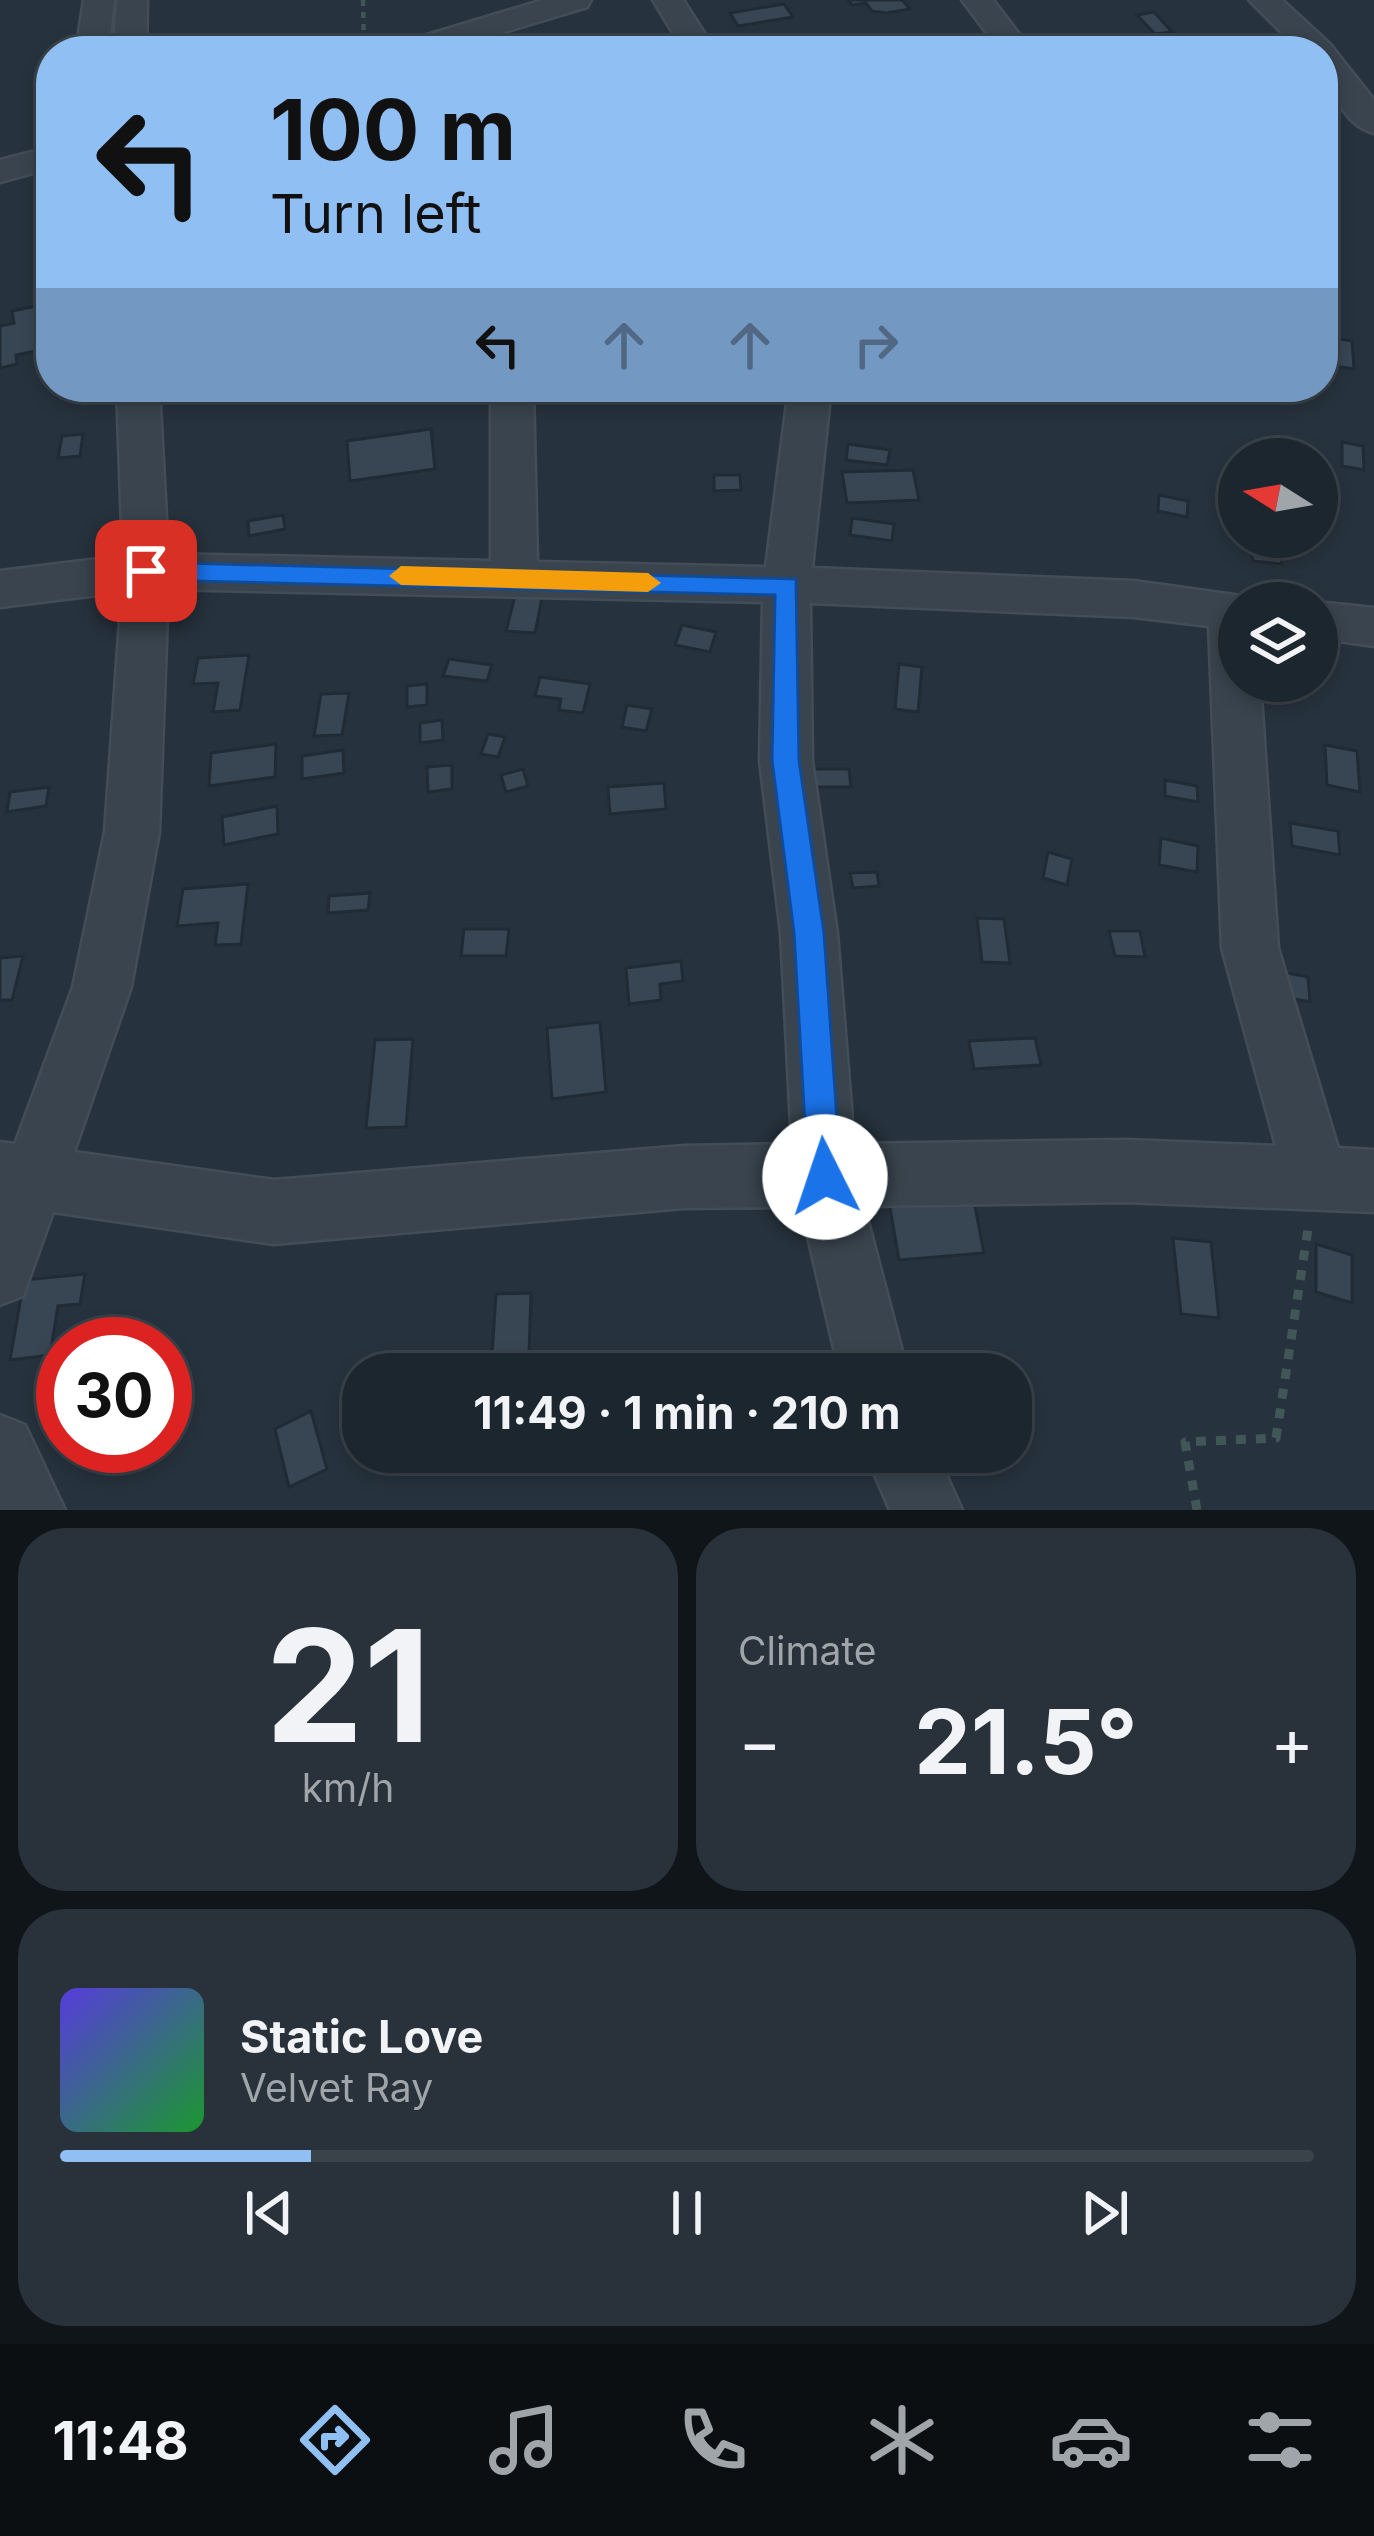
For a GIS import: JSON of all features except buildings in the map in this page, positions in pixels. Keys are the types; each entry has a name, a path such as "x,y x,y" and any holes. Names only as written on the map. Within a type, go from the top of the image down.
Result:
{"street":[{"path":"94,36 99,0"},
{"path":"131,36 132,0"},
{"path":"460,36 576,0"},
{"path":"668,0 691,36"},
{"path":"977,0 1005,36"},
{"path":"1264,0 1302,36"},
{"path":"1338,76 1374,123"},
{"path":"0,171 36,161"},
{"path":"0,1273 18,1176 101,987 132,832 146,571 139,402"},
{"path":"512,402 514,578"},
{"path":"808,402 788,585 785,760 809,933 825,1177 869,1353"},
{"path":"0,589 146,571 788,585 1134,599 1218,609"},
{"path":"1338,622 1374,626"},
{"path":"18,1176 274,1212 684,1177 1126,1171 1345,1180 1250,948 1239,702"},
{"path":"0,1450 28,1510"},
{"path":"909,1473 926,1510"}],"path":[{"path":"363,0 364,36"},
{"path":"1197,1510 1185,1442 1276,1438 1345,1180"}],"slow traffic":[{"path":"401,576 648,583"}],"route":[{"path":"146,571 788,585 785,760 809,933 825,1177"}]}
